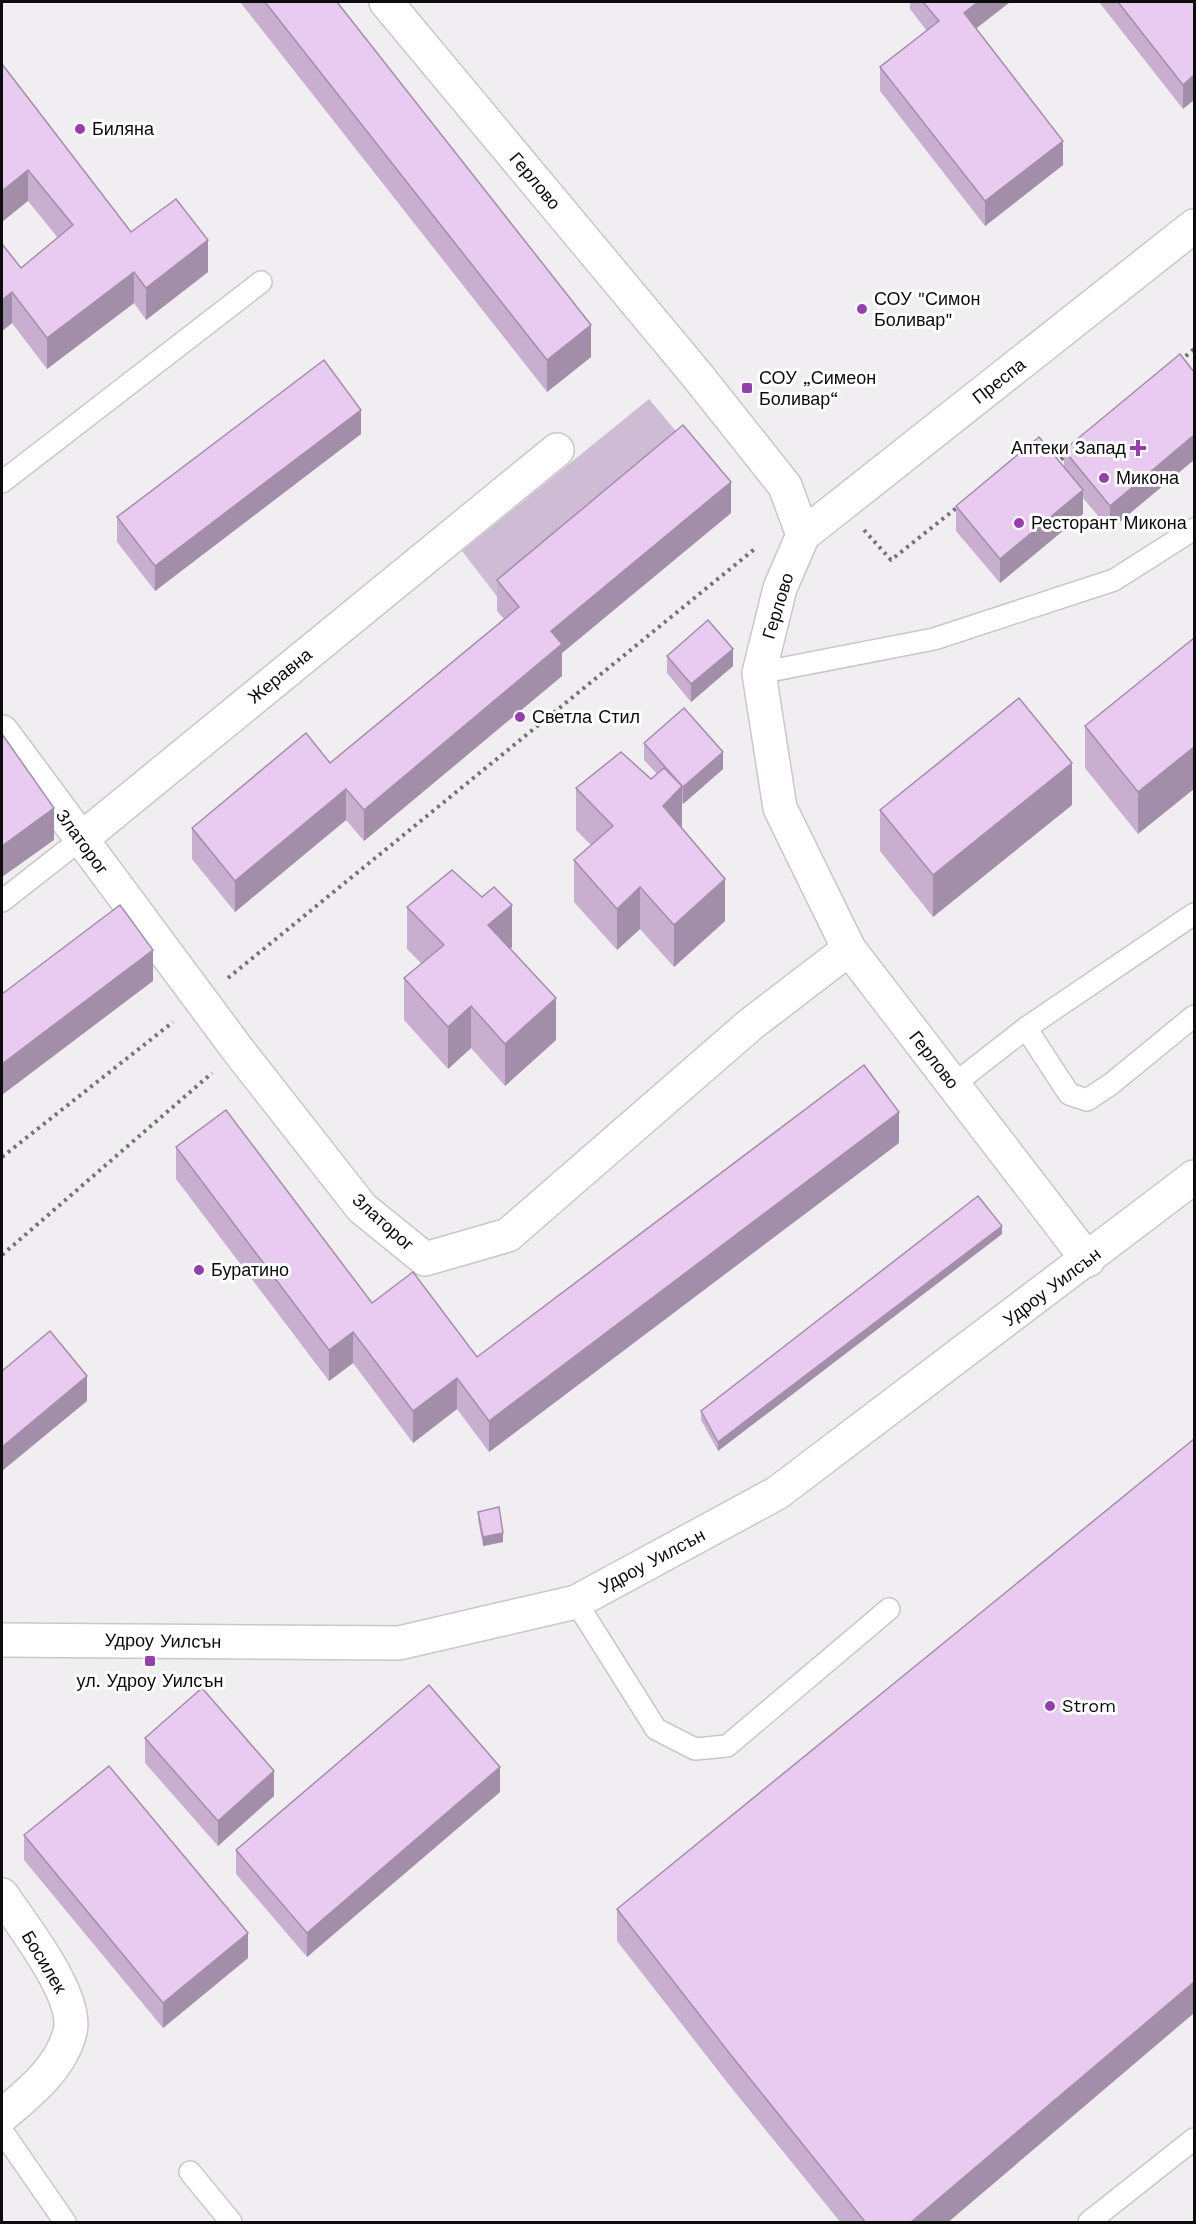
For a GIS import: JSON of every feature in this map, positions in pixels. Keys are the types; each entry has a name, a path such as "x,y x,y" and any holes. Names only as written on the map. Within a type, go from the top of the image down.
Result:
{"street":[{"name":"Герлово","path":"386,2 696,374 785,486 800,526 780,588 759,673 780,808 849,949 1088,1260"},
{"name":"Преспа","path":"800,526 842,505 1194,226"},
{"name":"Жеравна","path":"80,840 558,450"},
{"name":"Златорог","path":"2,732 238,1050 362,1208 425,1258 508,1235 751,1024 849,949"},
{"name":"Удроу Уилсън","path":"2,1640 399,1643 576,1602 777,1493 1194,1178"},
{"name":"Босилек","path":"2,1895 45,1959 68,2002 70,2031 59,2057 37,2086 2,2116"}],"lane":[{"path":"2,482 261,282"},
{"path":"759,673 934,639 1103,584 1114,580 1194,529"},
{"name":"Жеравна","path":"2,901 80,840"},
{"path":"953,1085 1026,1028 1194,914"},
{"path":"1026,1028 1069,1094 1087,1100 1111,1084 1194,1016"},
{"path":"576,1602 656,1729 695,1749 727,1746 889,1609"},
{"path":"2,2131 66,2223"},
{"path":"1089,2223 1194,2139"},
{"path":"190,2172 231,2223"}],"path":[{"path":"1178,363 1194,349"},
{"path":"1049,469 1077,446"},
{"path":"842,505 891,560 965,501"},
{"path":"224,981 800,526"},
{"path":"2,1157 177,1018"},
{"path":"2,1255 238,1050"}],"shaded area":[{"path":"649,399 685,442 499,599 462,551"}],"building":[{"path":"265,2 337,2 591,325 547,360"},
{"path":"923,2 978,2 964,13 1063,141 985,201 880,67 939,21"},
{"path":"1118,2 1194,2 1194,75 1183,85"},
{"path":"2,64 131,232 176,199 208,240 146,288 134,272 47,338 12,292 2,300 2,244 21,268 73,225 28,170 2,191"},
{"path":"1180,354 1194,372 1194,435 1110,506 1064,450"},
{"path":"324,360 361,410 155,566 117,517"},
{"path":"683,425 731,482 551,631 562,644 364,810 346,789 235,881 192,828 306,733 330,763 519,607 497,580"},
{"name":"Ресторант Микона","path":"1039,437 1083,490 1000,559 956,506"},
{"path":"708,620 733,649 691,684 667,656"},
{"path":"1194,638 1194,747 1138,792 1085,726"},
{"path":"1019,698 1072,763 933,875 880,810"},
{"path":"684,708 723,752 683,787 644,743"},
{"path":"2,734 54,808 2,846"},
{"path":"621,752 651,779 664,768 682,786 663,806 725,879 674,925 640,887 617,909 574,860 613,826 576,788"},
{"path":"452,870 482,897 494,887 512,905 488,925 556,998 505,1044 471,1006 448,1027 404,978 444,945 407,907"},
{"path":"120,905 153,950 2,1064 2,994"},
{"path":"864,1065 899,1112 489,1421 457,1378 413,1411 353,1332 329,1350 176,1147 226,1110 372,1303 413,1272 477,1357"},
{"path":"978,1196 1002,1226 718,1442 701,1411"},
{"path":"50,1331 87,1376 2,1447 2,1371"},
{"name":"Strom","path":"1194,1439 1194,1982 910,2223 866,2223 617,1909"},
{"path":"499,1507 503,1533 483,1537 478,1512"},
{"path":"429,1685 500,1767 307,1933 236,1850"},
{"path":"202,1688 274,1771 218,1821 145,1738"},
{"path":"109,1766 248,1933 163,2003 24,1835"}],"place":[{"name":"Биляна","path":"80,129"},
{"name":"СОУ \"Симон Боливар\"","path":"862,309"},
{"name":"СОУ „Симеон Боливар“","path":"747,388"},
{"name":"Аптеки Запад","path":"1138,448"},
{"name":"Микона","path":"1104,478"},
{"name":"Ресторант Микона","path":"1019,523"},
{"name":"Светла Стил","path":"520,717"},
{"name":"Буратино","path":"199,1270"},
{"name":"ул. Удроу Уилсън","path":"150,1661"},
{"name":"Strom","path":"1050,1706"}]}
